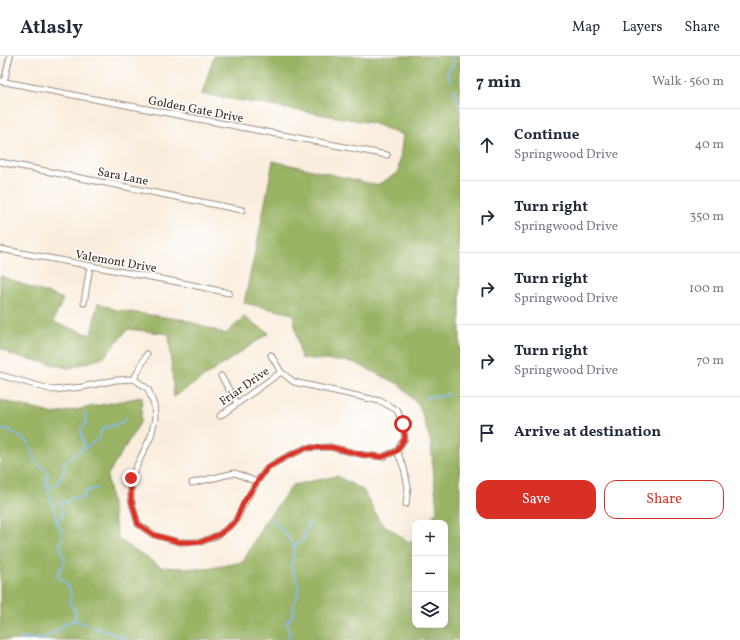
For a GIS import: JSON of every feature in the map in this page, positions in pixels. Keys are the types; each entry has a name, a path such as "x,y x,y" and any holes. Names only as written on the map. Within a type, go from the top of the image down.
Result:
{"street":[{"path":"2,82 10,56"},
{"name":"Golden Gate Drive","path":"2,82 388,155"},
{"name":"Sara Lane","path":"0,162 242,210"},
{"name":"Valemont Drive","path":"0,249 229,293"},
{"path":"84,303 90,266"},
{"path":"134,379 147,354"},
{"path":"0,374 54,390 82,387 116,380 134,379 148,388 154,405 155,419 151,436 131,478 131,499 138,524 154,535 179,542 201,542 220,534 235,522 244,502 268,467 286,457 306,448 330,447 364,455 382,457 397,451 405,438 403,424 397,410 380,401 294,382 281,372 271,355"},
{"name":"Friar Drive","path":"220,416 281,372"},
{"path":"221,376 237,403"},
{"path":"397,451 404,468 408,486 406,504"},
{"path":"192,483 235,473 257,482"}],"green space":[{"path":"214,56 460,56 460,640 0,640 0,400 54,414 142,397 141,421 107,476 118,539 161,567 206,569 243,562 264,523 293,485 337,476 363,490 380,522 410,543 412,541 412,628 448,628 448,520 430,520 437,511 431,443 420,407 399,384 353,362 301,358 293,314 244,303 273,161 377,185 398,173 403,135 372,123 202,94"},
{"path":"0,276 63,299 53,322 91,335 98,303 116,310 185,320 226,334 244,317 269,333 174,397 169,334 128,329 103,358 69,368 12,355 0,348"}],"waterway":[{"path":"451,82 447,73 453,66 452,56"},
{"path":"453,89 460,106"},
{"path":"460,143 460,151"},
{"path":"456,393 460,392"},
{"path":"426,398 431,396 441,397 449,394"},
{"path":"84,449 81,428 86,424 85,413"},
{"path":"74,620 76,612 69,601 72,594 66,583 57,575 65,561 60,545 63,536 57,521 48,488 57,484 64,472 64,462 100,438 102,429 123,422 126,417"},
{"path":"0,430 8,429 28,442 35,461 49,473 46,479 48,488"},
{"path":"57,521 63,515 61,502 68,502 72,497 84,498 85,492 97,488"},
{"path":"270,519 284,532 294,547"},
{"path":"285,640 290,635 287,622 294,613 293,605 298,595 298,582 291,567 294,547 304,539 304,533 310,523"},
{"path":"20,640 23,638 38,639 46,637 57,632 63,625 74,620 127,640"}],"route":[{"path":"131,478 131,499 138,524 154,535 179,542 201,542 220,534 235,522 244,502 268,467 306,448 330,447 364,455 382,457 397,451 405,438 403,424"}]}
